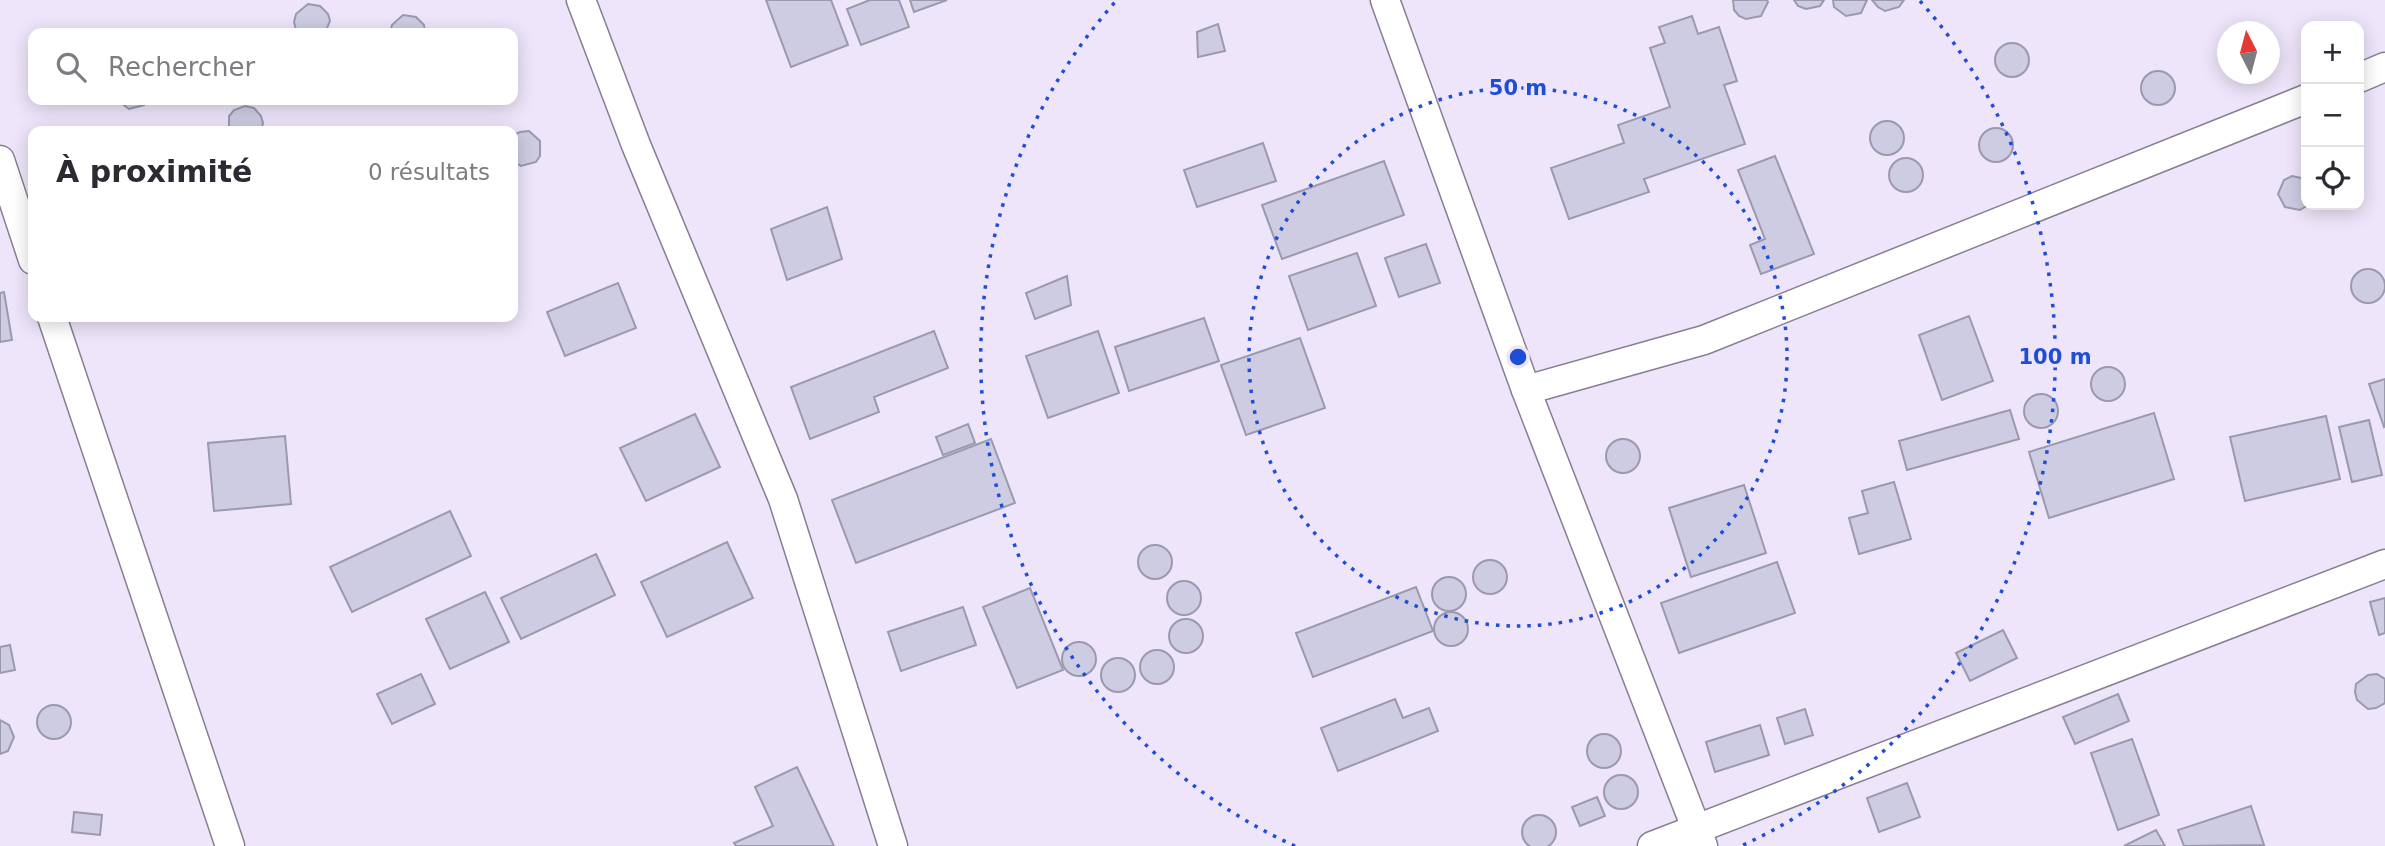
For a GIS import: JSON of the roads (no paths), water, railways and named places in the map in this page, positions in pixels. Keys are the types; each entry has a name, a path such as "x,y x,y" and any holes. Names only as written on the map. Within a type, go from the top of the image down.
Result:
{"street":[{"path":"581,0 636,145 783,499 893,846"},
{"path":"1385,0 1526,390 1700,837"},
{"path":"2364,76 2385,67"},
{"path":"1526,390 1704,340 2301,101"},
{"path":"0,160 28,245"},
{"path":"54,322 230,846"},
{"path":"1652,846 1700,837 2385,564"}]}
